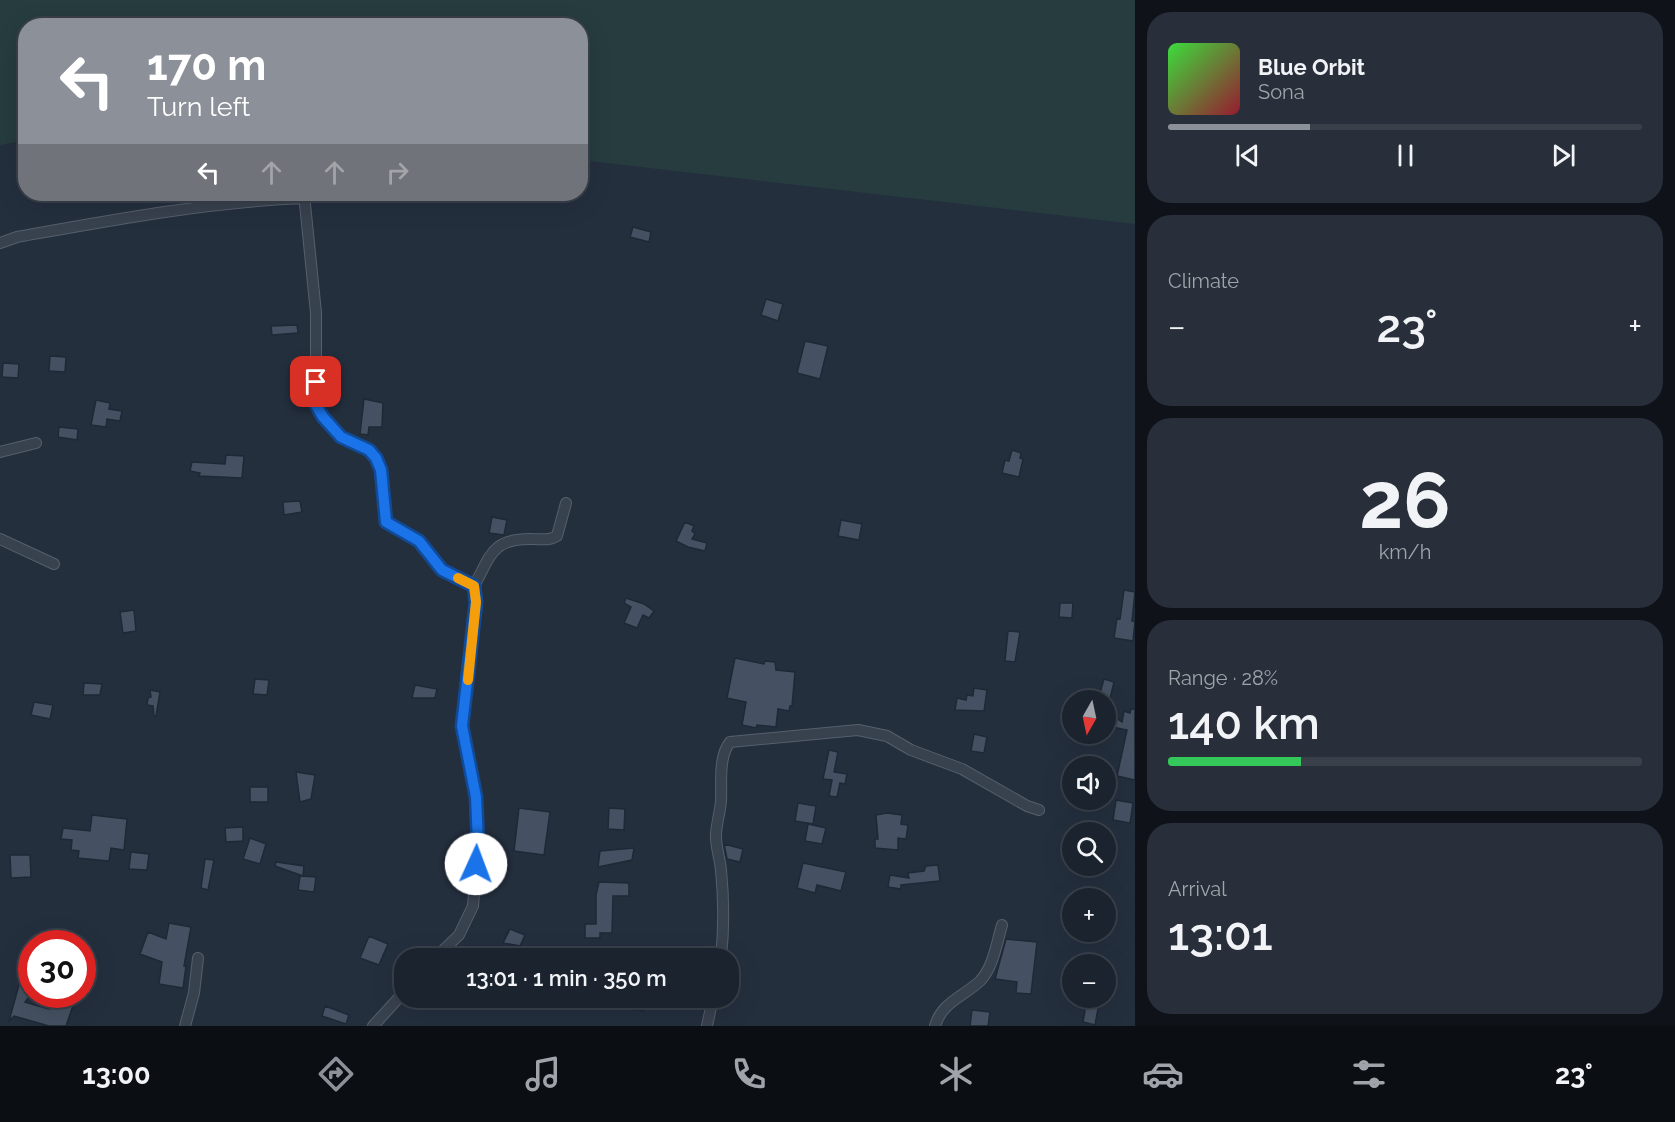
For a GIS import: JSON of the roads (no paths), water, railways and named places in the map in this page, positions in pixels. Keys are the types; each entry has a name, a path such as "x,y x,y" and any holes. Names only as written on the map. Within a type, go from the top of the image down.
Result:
{"street":[{"path":"0,243 17,237 147,214 254,201"},
{"path":"305,201 316,313 316,405 323,417 341,437 369,450 376,458 381,470 386,522 419,541 442,570 474,586"},
{"path":"0,452 36,443"},
{"path":"445,948 459,935 473,906 478,843 476,797 462,726 476,602 474,586 485,562 495,548 511,542 527,539 546,540 557,536 566,503"},
{"path":"0,539 54,564"},
{"path":"722,948 721,867 716,835 721,800 721,777 727,746 730,742 858,730 887,736 911,750 962,769 1027,806 1039,810"},
{"path":"935,1026 938,1017 948,1003 981,980 989,967 1002,925"},
{"path":"185,1026 194,993 198,958"},
{"path":"373,1026 394,1003"},
{"path":"707,1026 711,1008"}]}
